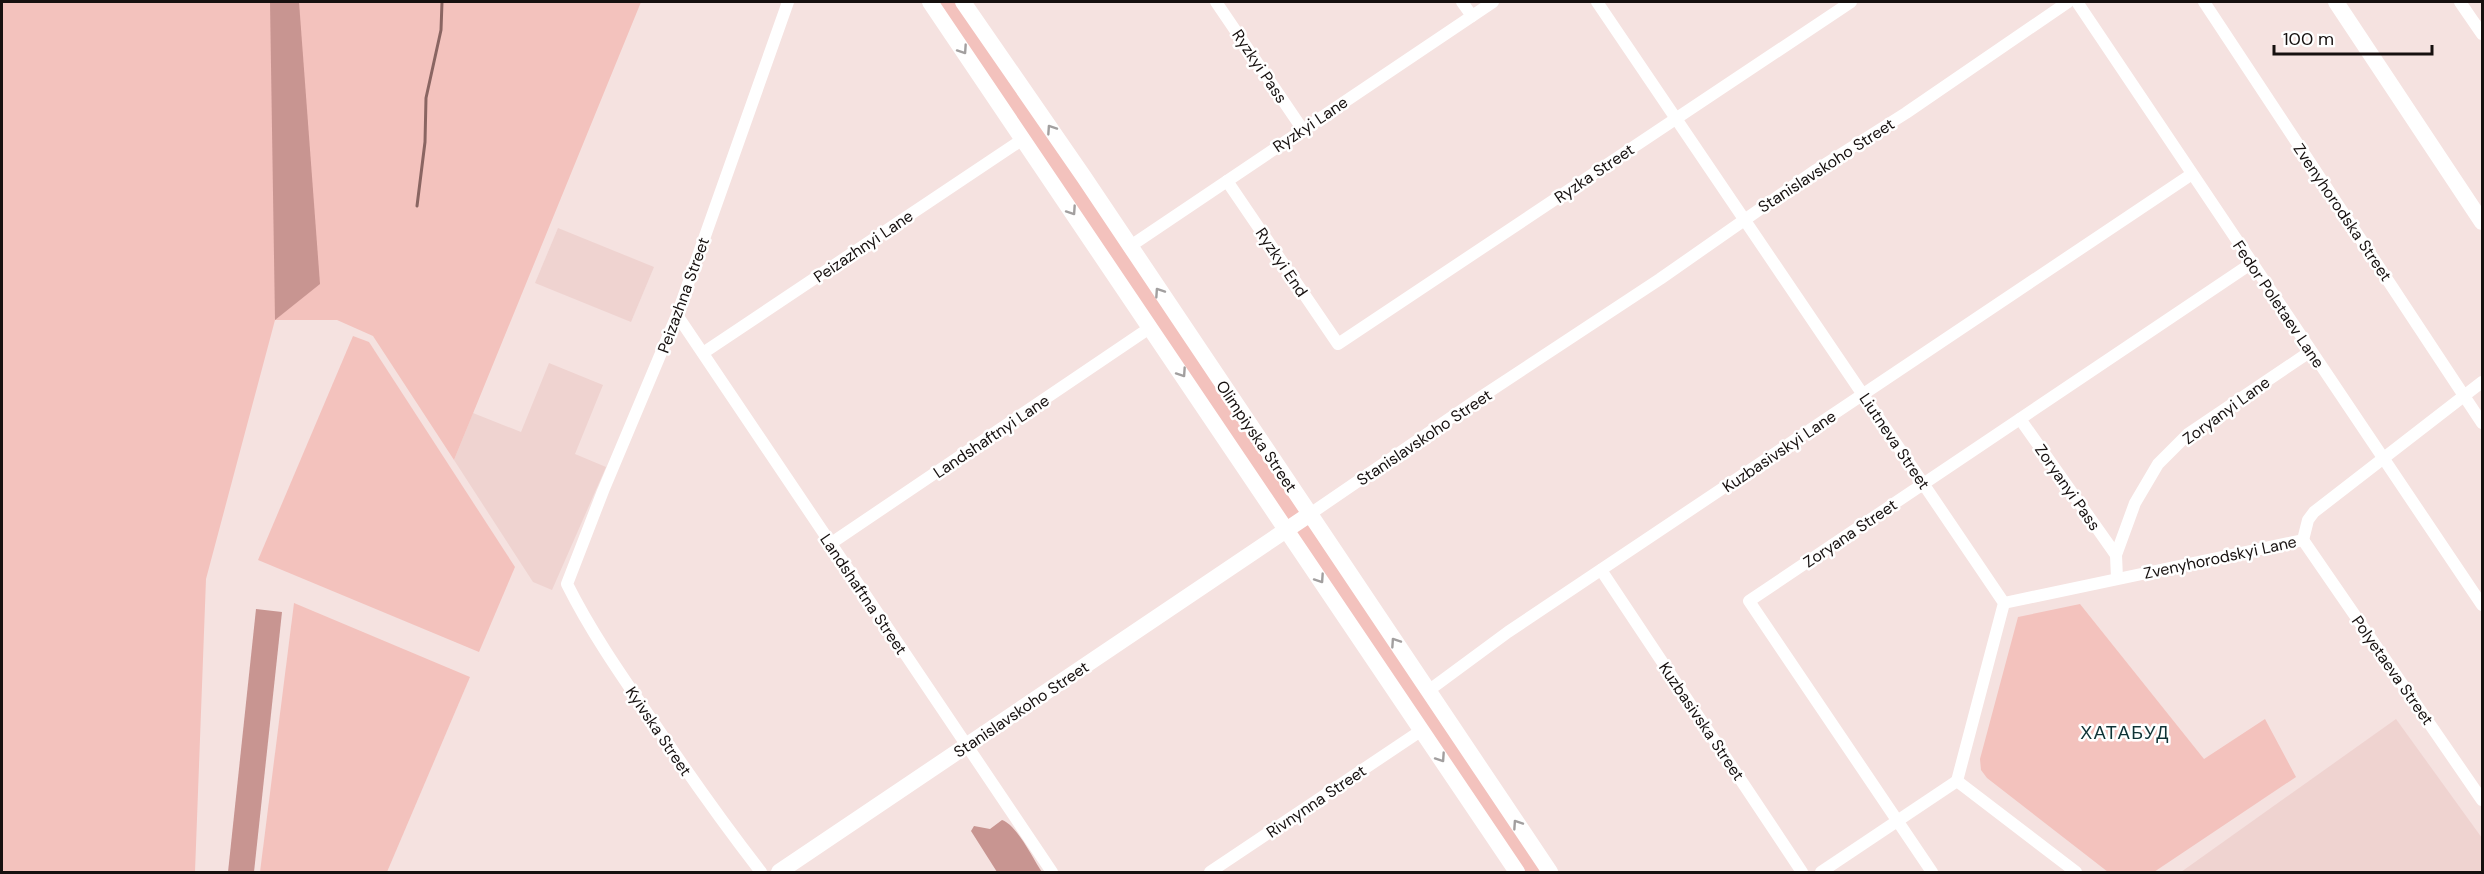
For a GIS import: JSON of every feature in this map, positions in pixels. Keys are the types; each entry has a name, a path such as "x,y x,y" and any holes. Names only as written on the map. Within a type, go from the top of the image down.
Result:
{"main road":[{"name":"Olimpiyska Street","path":"930,2 1517,873"},
{"name":"Olimpiyska Street","path":"963,2 1078,168 1550,873"},
{"path":"2336,2 2482,222"},
{"name":"Stanislavskoho Street","path":"779,873 1310,514"}],"street":[{"name":"Peizazhna Street","path":"567,584 603,491 677,315 788,2"},
{"name":"Ryzkyi Pass","path":"1216,2 1303,130"},
{"path":"1462,2 1472,16"},
{"name":"Ryzkyi Lane","path":"1129,247 1492,2"},
{"name":"Liutneva Street","path":"1598,2 2004,603"},
{"name":"Ryzka Street","path":"1338,344 1851,2"},
{"name":"Stanislavskoho Street","path":"1310,514 2068,2"},
{"name":"Fedor Poletaev Lane","path":"2077,2 2482,605"},
{"name":"Zvenyhorodska Street","path":"2204,2 2482,423"},
{"path":"2460,2 2482,34"},
{"name":"Peizazhnyi Lane","path":"703,353 1023,139"},
{"name":"Kuzbasivskyi Lane","path":"1428,691 1508,632 2192,174"},
{"name":"Ryzkyi End","path":"1227,181 1338,344"},
{"name":"Zoryana Street","path":"1932,873 1749,601 2252,263"},
{"name":"Landshaftna Street","path":"677,315 1052,873"},
{"name":"Landshaftnyi Lane","path":"830,544 1151,327"},
{"name":"Zoryanyi Lane","path":"2117,578 2116,555 2135,503 2158,464 2188,434 2311,351"},
{"name":"Zvenyhorodskyi Lane","path":"2004,603 2303,540 2310,515 2482,382"},
{"name":"Zoryanyi Pass","path":"2020,419 2116,555"},
{"name":"Polyetaeva Street","path":"2303,540 2482,800"},
{"name":"Kuzbasivska Street","path":"1601,570 1802,873"},
{"name":"Kyivska Street","path":"567,584 589,626 617,669 710,805 761,873"},
{"path":"1821,873 1957,781 2004,603"},
{"name":"Rivnynna Street","path":"1210,873 1422,730"},
{"path":"1957,781 2076,873"}],"shaded area":[{"path":"2,2 641,2 454,460 373,336 337,320 275,320 206,579 195,872 2,872"},
{"path":"270,2 299,2 320,284 275,320"},
{"path":"932,2 963,2 1550,872 1517,872"},
{"path":"558,228 654,267 631,322 535,283"},
{"path":"353,336 369,342 515,567 479,652 258,560"},
{"path":"549,363 603,385 575,454 606,467 552,590 533,582 454,460 473,413 521,432"},
{"path":"294,603 470,677 387,872 260,872"},
{"path":"2080,604 2204,759 2265,719 2296,777 2154,872 2108,872 1987,778 1981,770 1980,759 2018,617"},
{"path":"256,609 282,612 254,872 228,872"},
{"path":"2396,719 2482,838 2482,872 2181,872"},
{"path":"1002,820 1019,835 1042,872 997,872 971,831 974,826 990,829"}],"waterway":[{"path":"417,206 425,142 426,98 441,30 442,2"}],"district":[{"name":"ХАТАБУД","path":"2125,733"}]}
